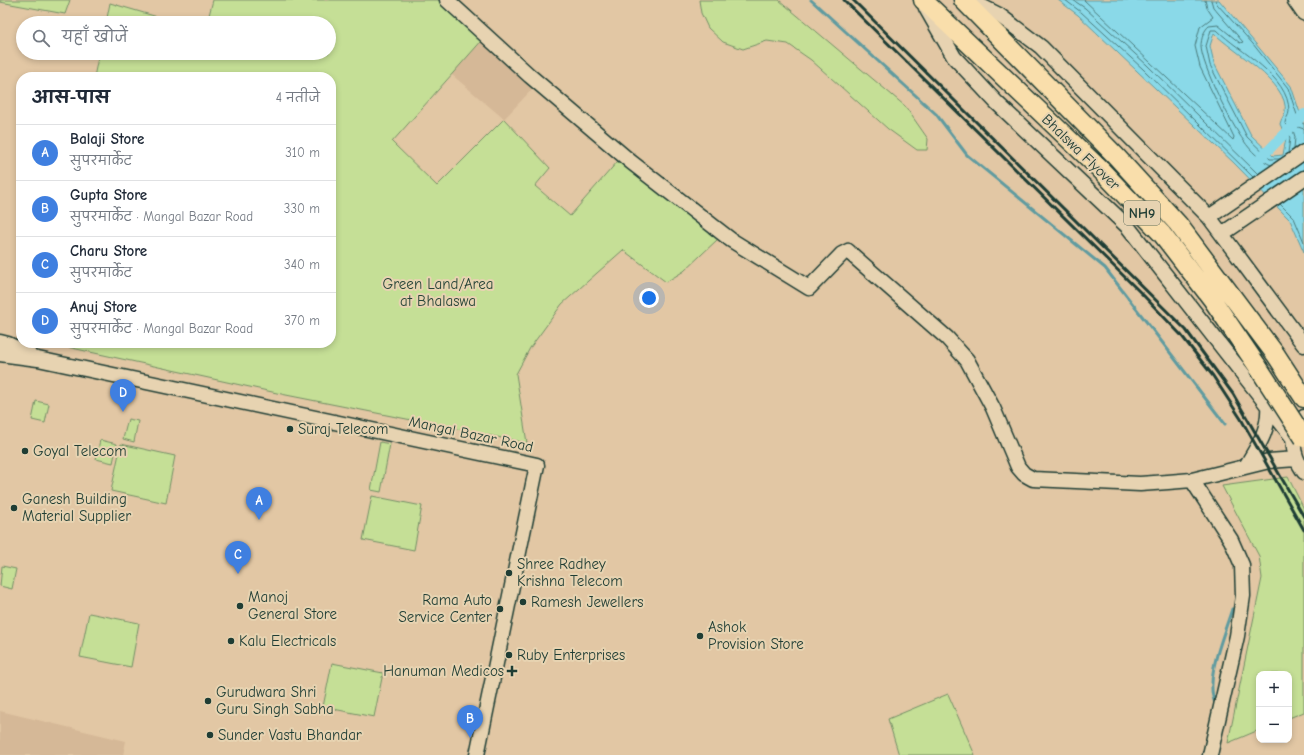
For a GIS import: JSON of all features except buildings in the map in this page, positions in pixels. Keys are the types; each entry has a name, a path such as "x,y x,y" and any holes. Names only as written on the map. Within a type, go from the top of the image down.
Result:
{"highway":[{"name":"Bhalswa Flyover","path":"922,0 1100,169 1162,234 1212,299 1258,367 1299,438"},
{"name":"Bhalswa Flyover","path":"963,0 1115,155 1178,224 1272,349 1304,398"}],"main road":[{"path":"1295,0 1304,13"}],"street":[{"path":"447,0 608,144 731,240 809,288 842,254 848,251 947,338 967,360 993,408 1018,467 1024,474 1032,479 1047,481 1132,484 1192,480 1269,461 1296,459"},
{"path":"922,0 954,57 997,103 1128,227 1268,405 1299,438"},
{"path":"969,0 1000,15 1041,47 1209,217 1304,345"},
{"path":"1209,217 1304,152"},
{"path":"1222,234 1304,178"},
{"path":"0,342 8,344 38,359"},
{"path":"0,354 38,359"},
{"name":"Mangal Bazar Road","path":"38,359 537,465 477,755"},
{"path":"1246,466 1266,432 1269,416 1268,405"},
{"path":"1304,417 1296,429 1299,438 1293,449 1296,459 1304,472"},
{"path":"1192,480 1231,540 1242,565 1243,596 1237,636 1221,701 1210,755"}],"shaded area":[{"path":"484,38 536,85 504,119 451,74"},
{"path":"0,711 126,741 123,755 0,755"}],"green space":[{"path":"0,0 70,0 65,14 0,2"},
{"name":"Green Land/Area at Bhalaswa","path":"213,0 438,0 455,12 484,38 392,142 437,186 504,119 550,168 535,186 570,216 618,161 718,239 684,271 666,282 623,250 562,304 530,348 516,374 527,443 286,395 72,348 336,348 336,72 95,72 98,60 336,60 336,16 209,16"},
{"path":"699,0 779,0 905,106 928,139 927,150 917,150 888,129 811,60 788,44 767,41 743,49 723,42 708,28 701,13"},
{"path":"110,3 154,16 107,16"},
{"path":"36,401 49,404 45,423 32,420"},
{"path":"128,419 138,421 134,442 123,439"},
{"path":"100,440 117,444 113,463 96,459"},
{"path":"380,442 390,444 381,492 371,490"},
{"path":"121,444 175,456 166,503 111,491"},
{"path":"1288,477 1304,509 1304,712 1292,717 1292,671 1256,671 1256,731 1228,743 1262,578 1259,556 1222,486"},
{"path":"372,496 422,506 414,550 363,540"},
{"path":"2,566 16,569 12,589 0,586"},
{"path":"89,613 139,623 131,667 80,657"},
{"path":"332,663 383,673 374,717 323,707"},
{"path":"948,694 975,755 899,755 888,719"}],"water":[{"path":"1058,0 1219,0 1291,86 1304,125 1304,252 1290,220 1234,163 1078,15","holes":["1214,33 1258,68 1278,90 1284,101 1285,112 1280,124 1286,138 1283,155 1273,156 1251,135 1214,63 1210,46"]}],"waterway":[{"path":"811,0 936,114 967,155 1105,268 1225,424"},
{"path":"1258,161 1304,114"},
{"path":"1216,705 1212,684 1213,671 1220,644 1232,609"}],"railway":[{"path":"844,0 1144,296 1181,335 1213,376 1241,419 1304,530"},
{"path":"853,0 1186,330 1233,394 1304,517"}],"place":[{"name":"Anuj Store","path":"123,412"},
{"name":"Suraj Telecom","path":"290,429"},
{"name":"Goyal Telecom","path":"25,451"},
{"name":"Ganesh Building Material Supplier","path":"14,508"},
{"name":"Balaji Store","path":"259,520"},
{"name":"Shree Radhey Krishna Telecom","path":"509,573"},
{"name":"Charu Store","path":"238,574"},
{"name":"Ramesh Jewellers","path":"523,602"},
{"name":"Manoj General Store","path":"240,606"},
{"name":"Rama Auto Service Center","path":"500,609"},
{"name":"Ashok Provision Store","path":"700,636"},
{"name":"Kalu Electricals","path":"231,641"},
{"name":"Ruby Enterprises","path":"509,655"},
{"name":"Hanuman Medicos","path":"512,671"},
{"name":"Gurudwara Shri Guru Singh Sabha","path":"208,701"},
{"name":"Sunder Vastu Bhandar","path":"210,735"},
{"name":"Gupta Store","path":"470,738"}]}
